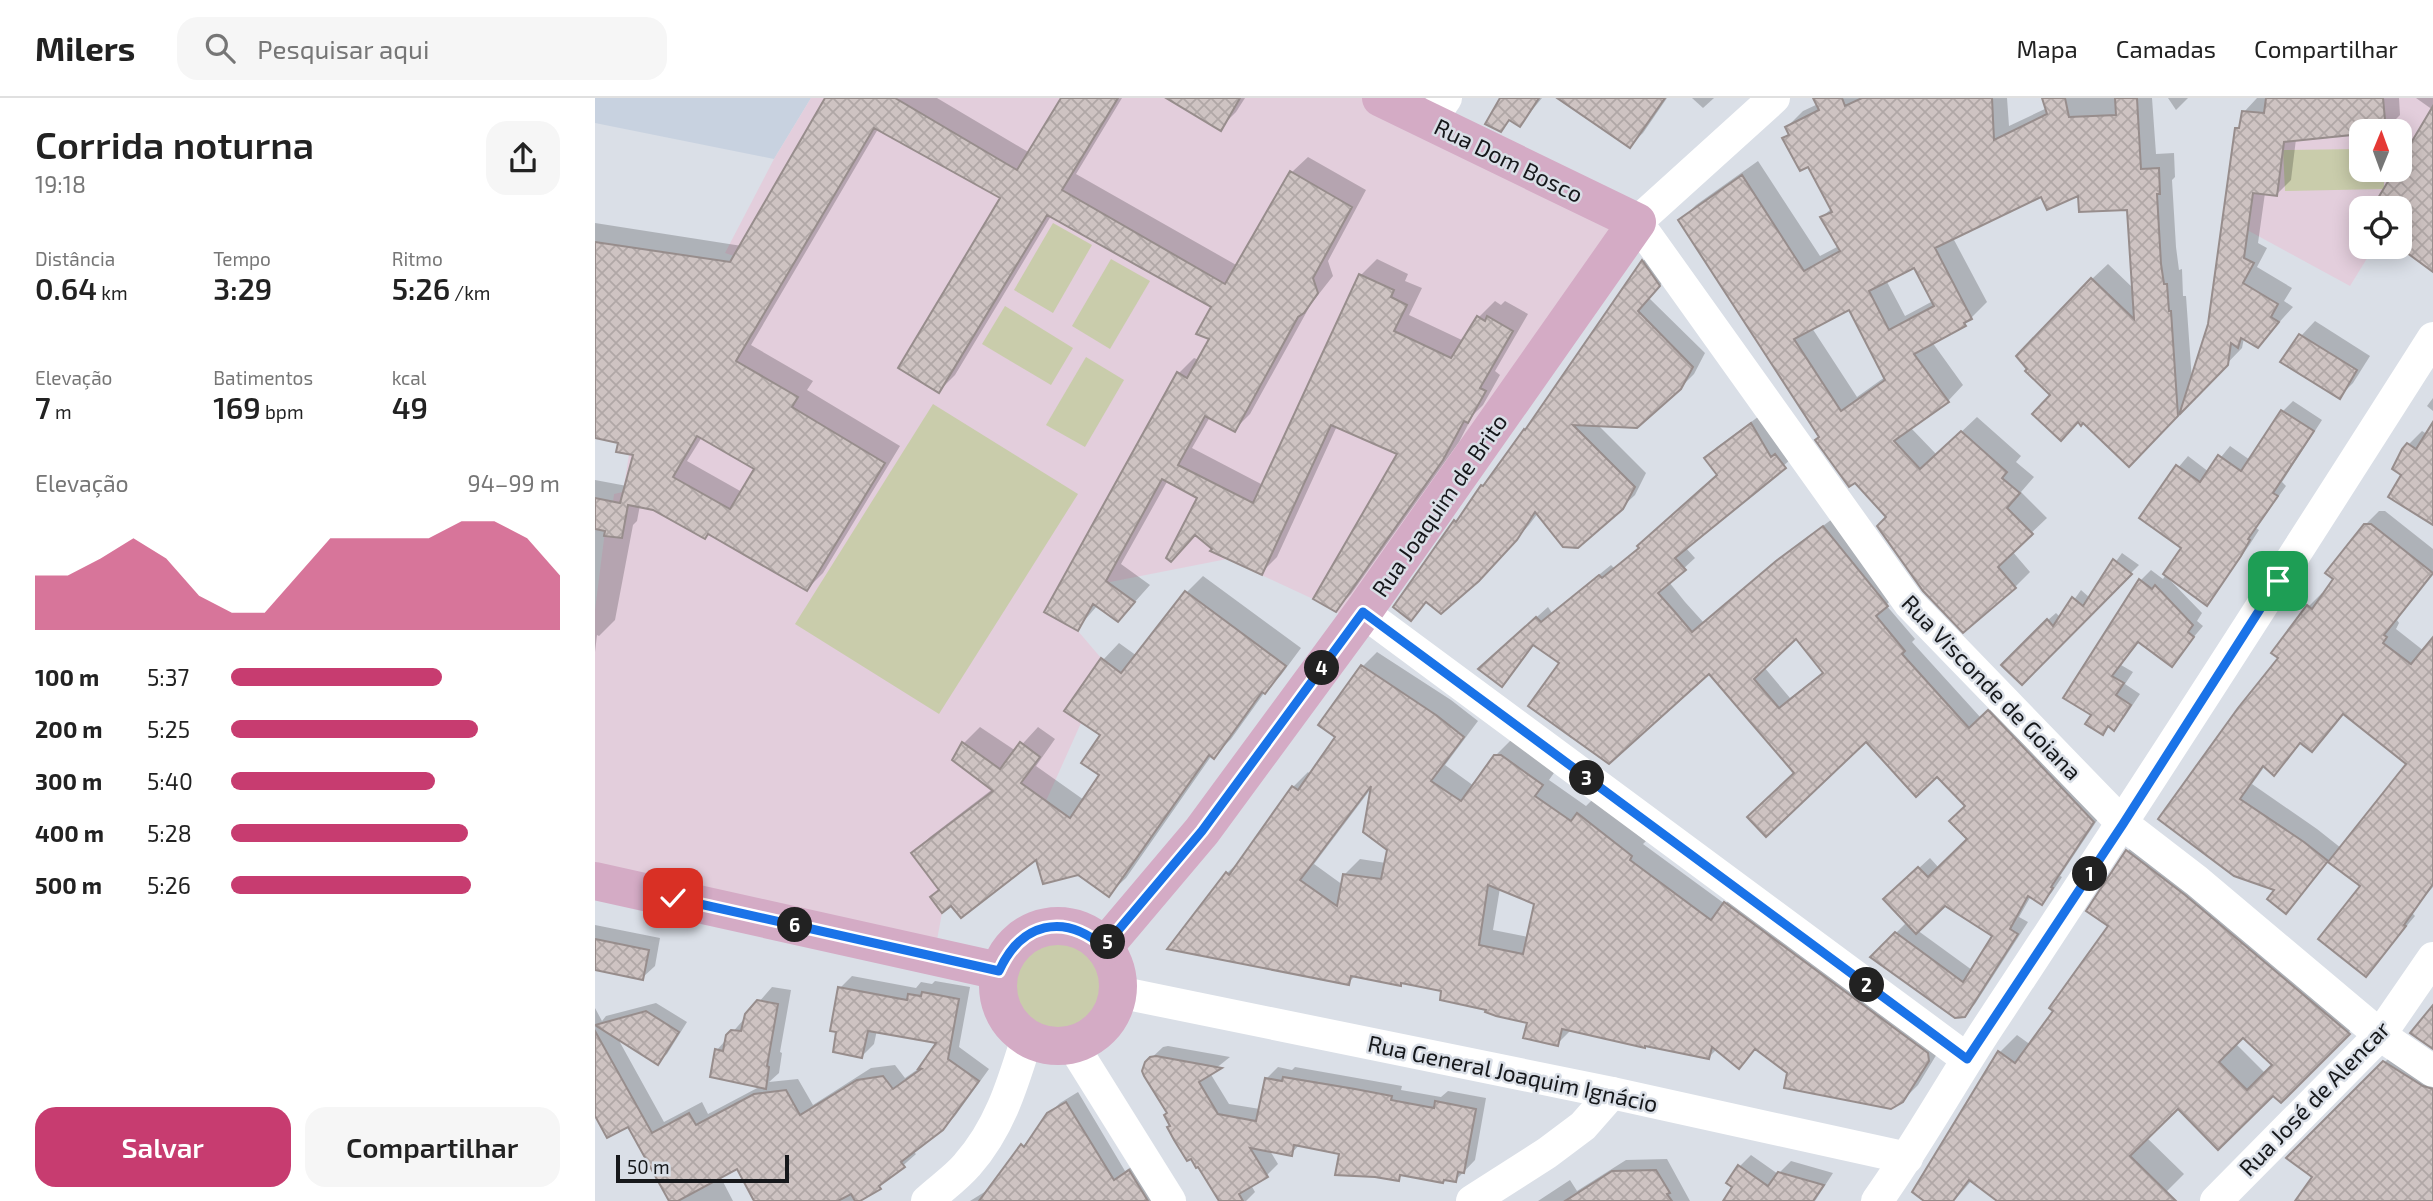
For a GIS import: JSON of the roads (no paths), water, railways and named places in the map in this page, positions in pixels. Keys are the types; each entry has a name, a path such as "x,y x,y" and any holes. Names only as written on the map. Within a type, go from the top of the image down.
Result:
{"main road":[{"name":"Rua Dom Bosco","path":"1381,98 1438,110 1637,222"},
{"name":"Rua Joaquim de Brito","path":"1104,947 1202,831 1363,612 1637,222"},
{"path":"595,880 999,971"},
{"path":"1053,926 1081,931 1104,947 1113,961 1118,992 1108,1019 1092,1035 1072,1044 1057,1046 1041,1044 1027,1038 1013,1026 1002,1009 998,990 999,971 1007,954 1019,940 1035,930 1053,926"}],"street":[{"path":"1637,222 1774,98"},
{"name":"Rua Visconde de Goiana","path":"1637,222 1909,603 2123,824 2197,881 2380,1035 2433,1071"},
{"path":"1877,1201 1907,1158 1967,1059 2123,824 2433,338"},
{"path":"1363,612 1967,1059"},
{"name":"Rua José de Alencar","path":"2216,1201 2380,1035 2433,958"},
{"name":"Rua General Joaquim Ignácio","path":"1118,992 1612,1093 1907,1158"},
{"path":"927,1201 967,1166 988,1136 1007,1103 1027,1038"},
{"path":"1072,1044 1170,1201"},
{"path":"1472,1201 1547,1153 1583,1126 1612,1093"}]}
